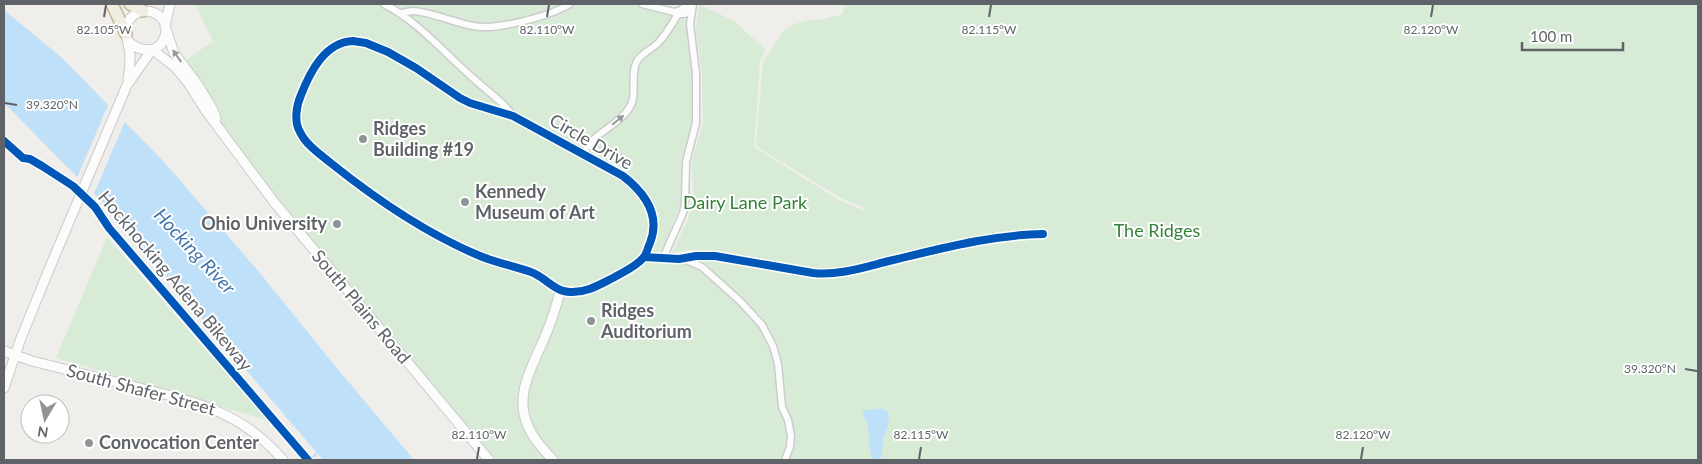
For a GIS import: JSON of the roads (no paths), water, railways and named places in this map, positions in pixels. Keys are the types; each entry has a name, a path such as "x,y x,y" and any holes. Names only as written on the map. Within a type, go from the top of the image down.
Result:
{"highway":[{"path":"112,4 127,38"},
{"path":"130,4 145,11"}],"main road":[{"path":"4,388 15,355 126,85 130,67 127,38 129,21 135,14 145,11 156,4"},
{"path":"126,85 152,50 162,42 170,4"},
{"path":"145,11 158,16 166,28"},
{"name":"South Plains Road","path":"166,28 171,48 208,100 220,127"},
{"path":"127,38 137,48 152,50"},
{"name":"South Plains Road","path":"152,50 179,73 274,202 489,460"},
{"path":"553,460 528,428 523,412 522,397 527,378 554,314 560,291"},
{"name":"South Shafer Street","path":"4,351 32,361 210,407 247,427 283,460"}],"street":[{"path":"384,4 402,13 474,79 502,101 514,116"},
{"path":"402,13 415,10 462,24 495,28 548,14 570,4"},
{"path":"642,4 674,12 691,4"},
{"path":"584,153 591,142 630,108 633,100 635,66 640,58 658,43 678,14 685,14 691,4"},
{"path":"663,258 683,213 686,162 696,123 696,73 690,24 691,4"},
{"name":"Circle Drive","path":"560,291 542,277 478,255 389,206 345,175 312,146 300,133 297,113 298,104 303,90 324,55 341,42 352,41 366,43 388,52 416,68 460,98 470,103 514,116 584,153 627,179 638,189 649,204 655,220 644,257"},
{"path":"560,291 579,292 595,287 631,268 644,257 684,259 696,256 709,256 814,273 831,273 972,241 1016,234 1043,234"},
{"path":"684,259 702,267 740,301 762,325 773,346 778,364 782,407 788,420 791,436 790,447 785,460"}],"water":[{"name":"Hocking River","path":"4,10 61,57 165,163 259,272 414,460 323,460 106,206 4,103"},
{"path":"871,409 887,411 889,419 880,460 873,460 871,456 868,428 863,414 863,411"}],"waterway":[{"path":"312,458 317,453"}],"place":[{"name":"Ridges Building #19","path":"363,139"},
{"name":"Kennedy Museum of Art","path":"465,202"},
{"name":"Ohio University","path":"337,224"},
{"name":"Ridges Auditorium","path":"591,321"},
{"name":"Convocation Center","path":"89,443"}],"park label":[{"name":"Dairy Lane Park","path":"745,203"},
{"name":"The Ridges","path":"1157,231"}]}
